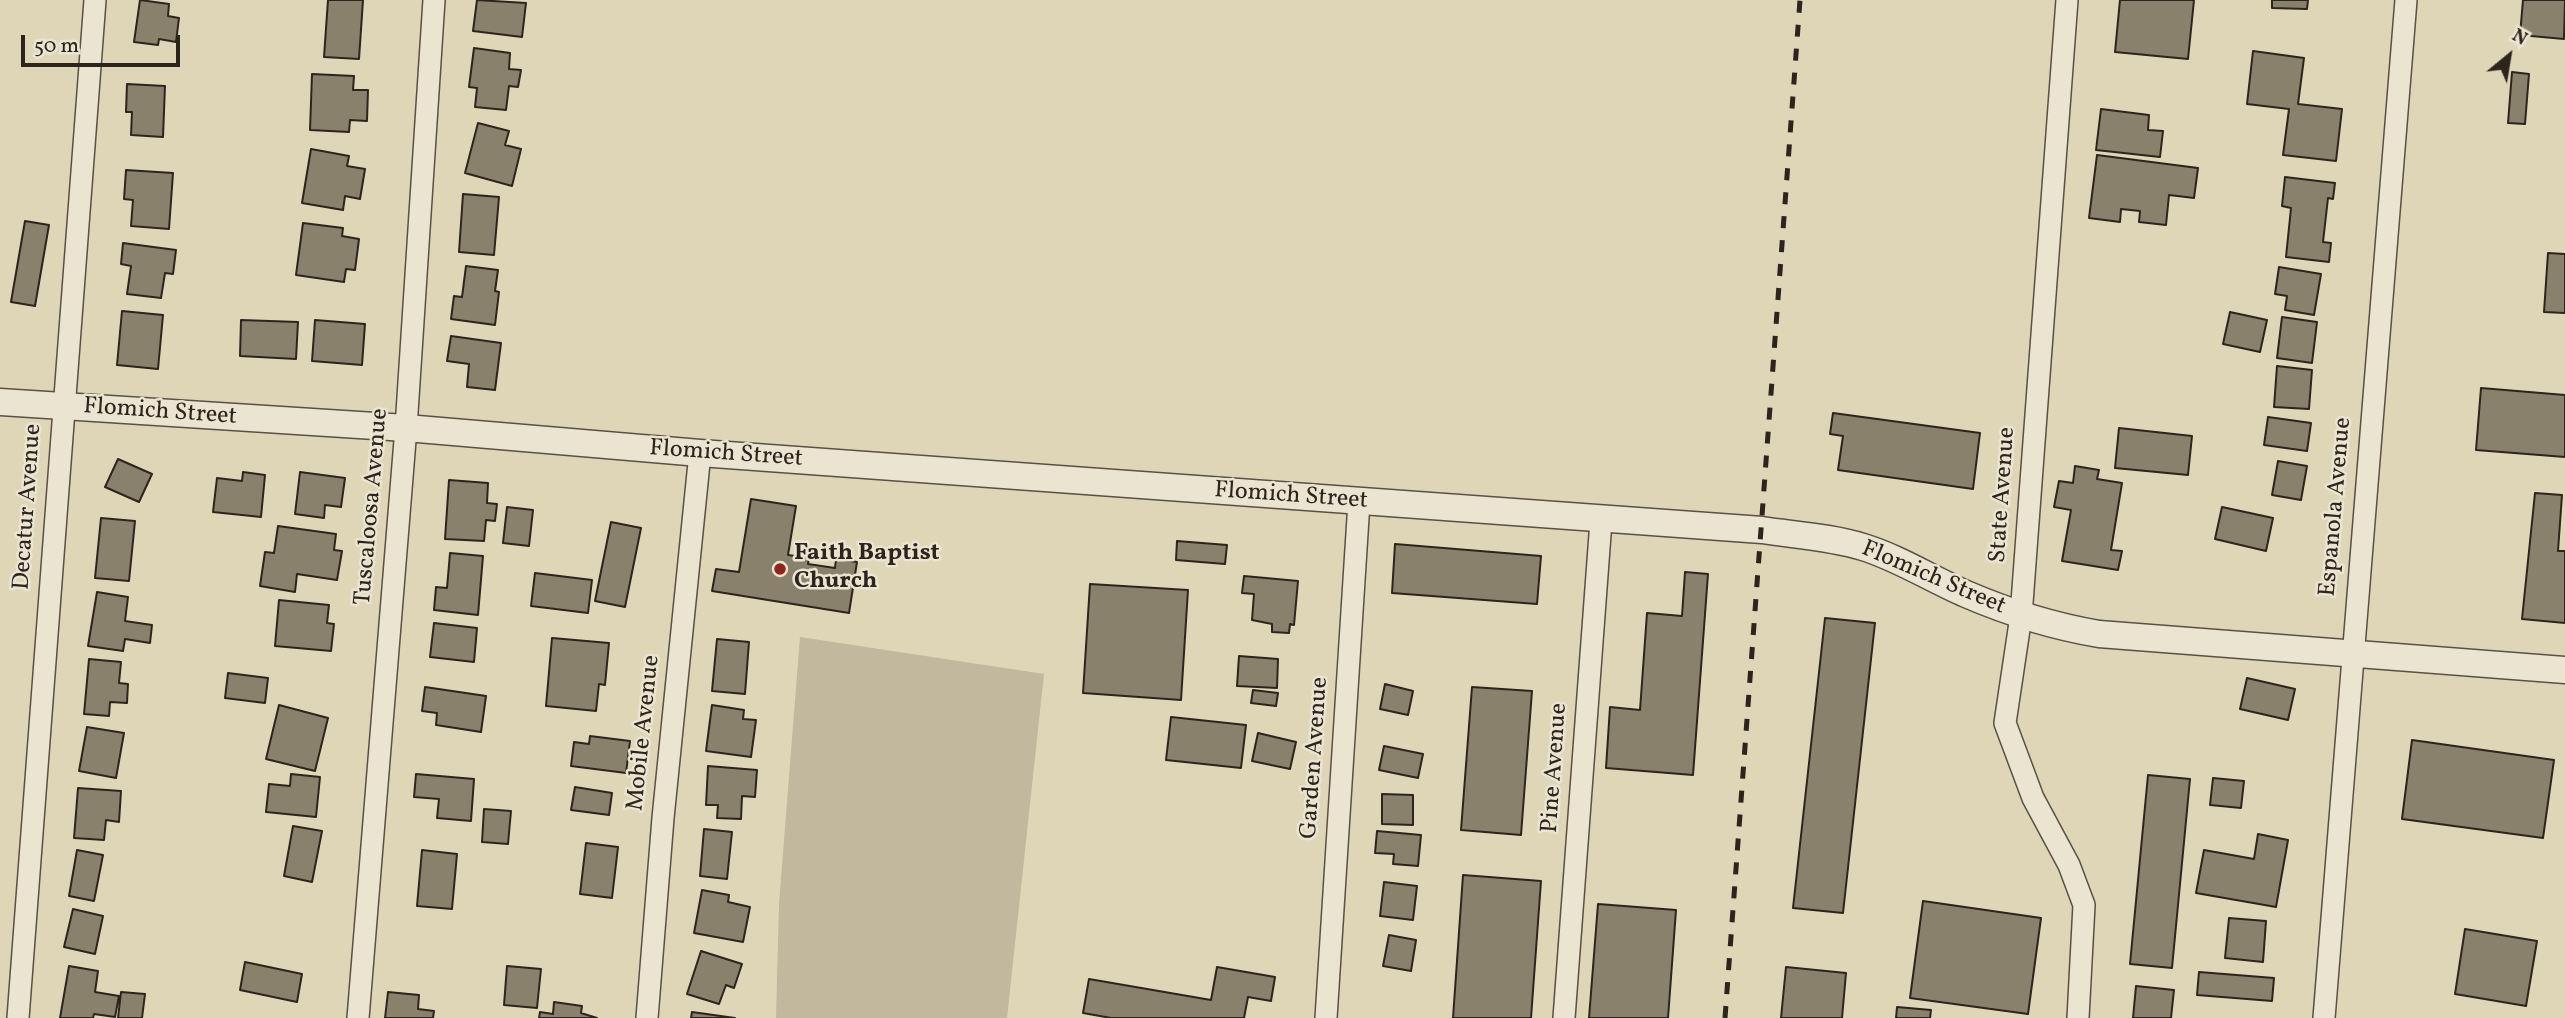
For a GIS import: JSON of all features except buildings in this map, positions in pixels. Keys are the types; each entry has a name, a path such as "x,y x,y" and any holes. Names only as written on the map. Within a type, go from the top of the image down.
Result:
{"street":[{"name":"Decatur Avenue","path":"18,1018 95,0"},
{"name":"Tuscaloosa Avenue","path":"358,1018 406,428 434,0"},
{"name":"State Avenue","path":"2067,0 2021,616 2005,723 2033,798 2068,865 2084,905 2078,1018"},
{"name":"Espanola Avenue","path":"2323,1018 2406,0"},
{"name":"Flomich Street","path":"0,402 406,428 700,453 1601,521 1762,530 1862,547 2021,616 2099,634 2565,670"},
{"name":"Mobile Avenue","path":"646,1018 700,453"},
{"name":"Garden Avenue","path":"1326,1018 1359,502"},
{"name":"Pine Avenue","path":"1564,1018 1601,521"}],"shaded area":[{"path":"800,637 1044,674 1007,1018 776,1018 779,904"}],"railway":[{"path":"1725,1018 1800,0"}],"place":[{"name":"Faith Baptist Church","path":"780,569"}]}
